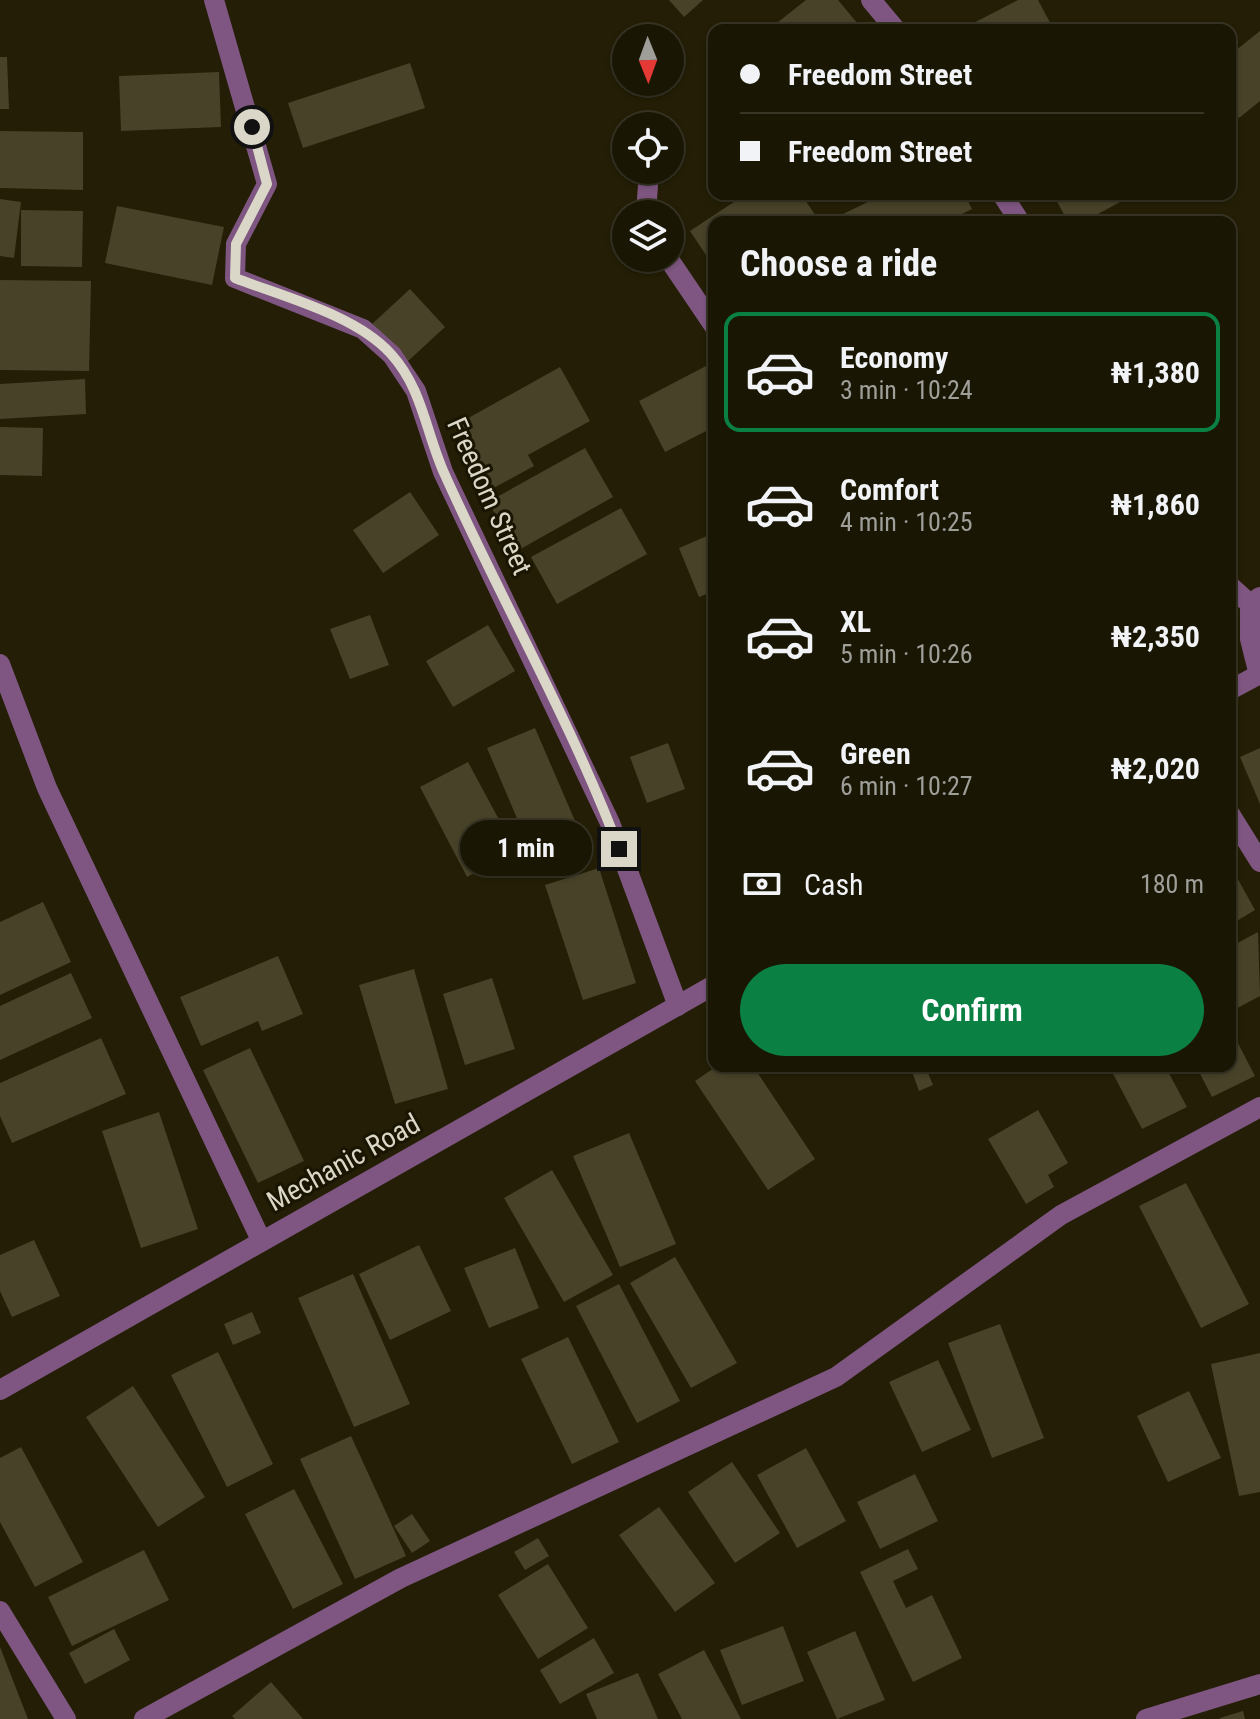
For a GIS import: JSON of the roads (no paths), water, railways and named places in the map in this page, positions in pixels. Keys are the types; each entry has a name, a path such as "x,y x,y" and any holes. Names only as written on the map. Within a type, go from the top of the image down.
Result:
{"street":[{"name":"Freedom Street","path":"214,0 267,184 236,244 235,278 363,329 392,355 416,391 443,472 610,823 678,1006"},
{"path":"871,0 891,24"},
{"path":"677,272 708,317"},
{"path":"1236,589 1257,601 1250,639 1259,674 1236,687"},
{"path":"0,664 47,788 261,1240"},
{"path":"1236,824 1260,862"},
{"name":"Mechanic Road","path":"0,1390 708,988"},
{"path":"144,1719 401,1578 836,1377 1061,1215 1260,1107"},
{"path":"0,1611 66,1719"},
{"path":"1146,1719 1260,1684"}]}
